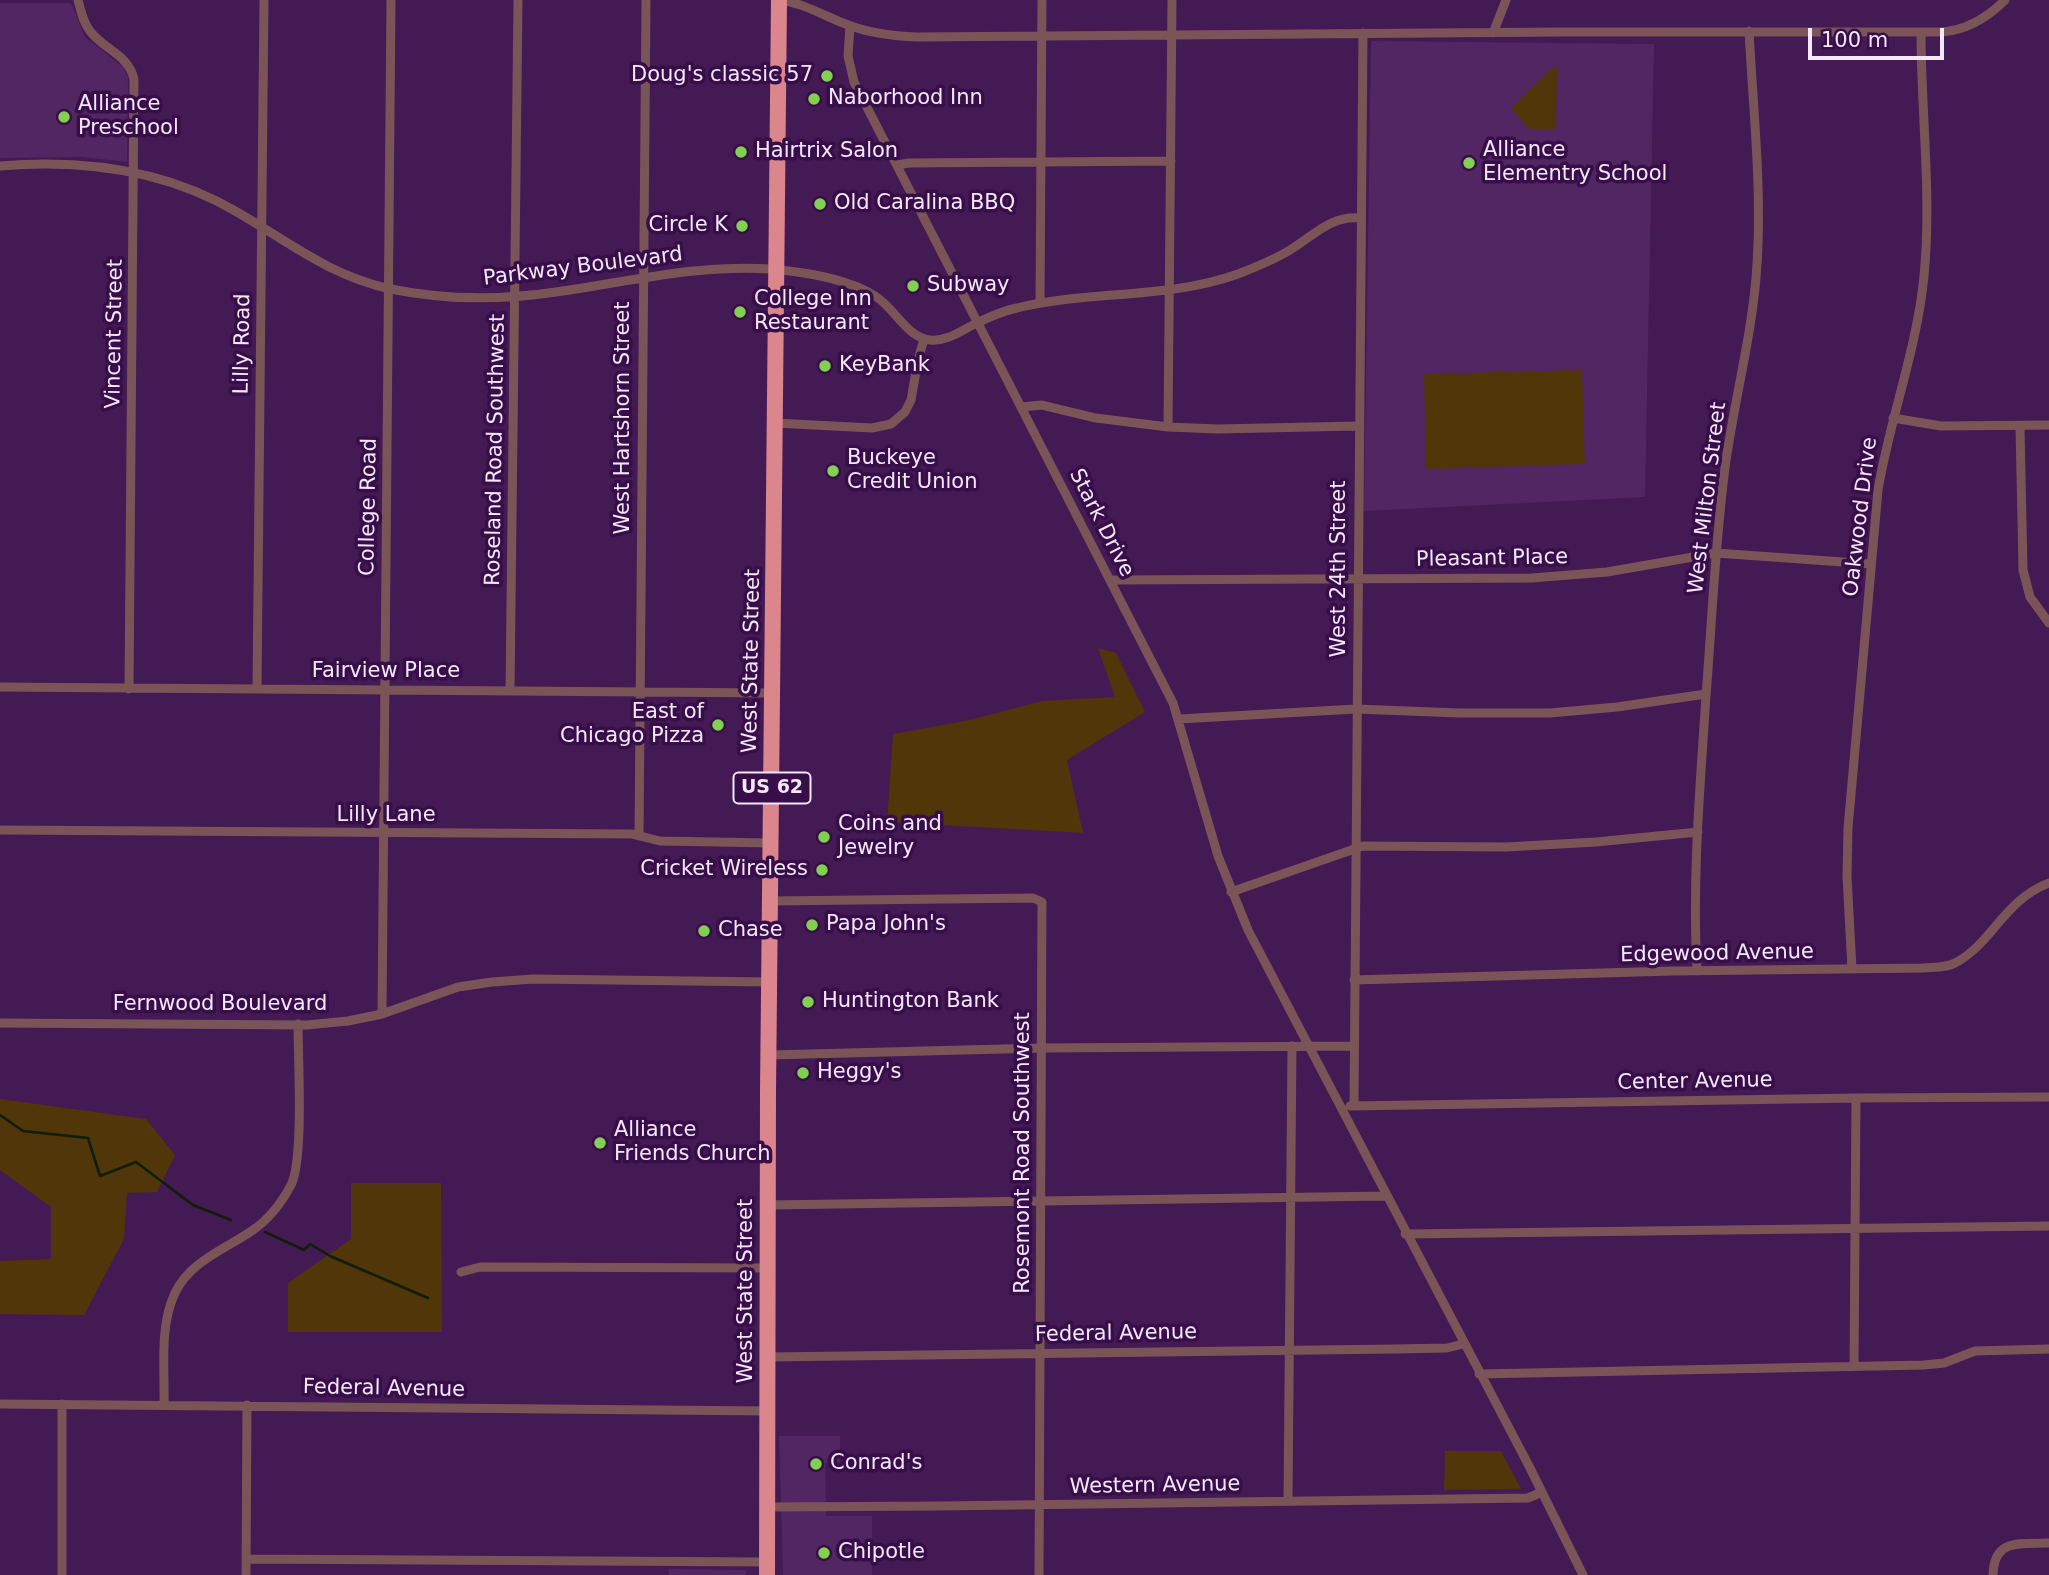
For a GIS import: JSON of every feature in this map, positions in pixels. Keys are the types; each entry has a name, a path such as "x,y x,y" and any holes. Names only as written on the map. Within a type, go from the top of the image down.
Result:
{"highway":[{"name":"West State Street","path":"767,1569 779,0"}],"street":[{"name":"Vincent Street","path":"78,0 90,32 122,57 132,72 135,94 129,689"},
{"name":"Lilly Road","path":"257,689 264,0"},
{"name":"College Road","path":"382,1014 391,0"},
{"name":"Roseland Road Southwest","path":"510,691 518,0"},
{"name":"West Hartshorn Street","path":"639,836 646,0"},
{"path":"779,0 799,4 850,26 880,34 903,36 1921,32 1961,29 1989,16 2005,0"},
{"path":"1040,303 1042,0"},
{"path":"1168,427 1172,0"},
{"path":"1493,33 1506,0"},
{"name":"Stark Drive","path":"850,26 850,69 1111,580 1179,719 1218,856 1248,930 1583,1575"},
{"name":"West Milton Street","path":"1697,971 1695,902 1698,832 1716,553 1727,456 1751,329 1757,265 1757,169 1749,31"},
{"name":"Oakwood Drive","path":"1852,969 1847,838 1878,489 1917,324 1926,250 1921,32"},
{"name":"West 24th Street","path":"1354,1105 1363,33"},
{"path":"897,165 1171,161"},
{"name":"Parkway Boulevard","path":"0,166 69,163 134,172 202,194 233,209 319,263 355,279 389,288 443,296 515,296 558,292 643,277 734,269 776,270 826,278 865,290 887,304 909,330 924,339"},
{"path":"775,423 873,428 891,424 901,417 909,406 924,339 946,339 1002,312 1040,303 1170,290 1238,274 1289,251 1335,220 1360,218"},
{"path":"1022,407 1042,405 1096,418 1168,427 1217,429 1358,426"},
{"path":"1893,418 1941,426 2049,425"},
{"path":"2020,426 2023,570 2030,597 2049,623"},
{"name":"Pleasant Place","path":"1111,580 1573,575 1638,568 1716,553 1871,564"},
{"name":"Fairview Place","path":"0,687 773,693"},
{"path":"1179,719 1356,709 1550,713 1706,694"},
{"name":"Lilly Lane","path":"0,830 639,836 660,841 771,843"},
{"path":"1231,892 1355,848 1506,847 1597,842 1698,832"},
{"name":"Edgewood Avenue","path":"1354,979 1923,968 1955,963 1971,951 2022,897 2049,883"},
{"name":"Rosemont Road Southwest","path":"771,901 1020,898 1040,900 1043,906 1039,1575"},
{"name":"Fernwood Boulevard","path":"0,1023 328,1023 382,1014 458,987 512,980 770,982"},
{"path":"164,1405 166,1333 174,1294 194,1269 251,1232 270,1215 293,1179 298,1137 298,1024"},
{"path":"1289,1502 1292,1046"},
{"path":"769,1055 1042,1048 1354,1046"},
{"name":"Center Avenue","path":"1341,1108 1354,1105 2049,1097"},
{"path":"1854,1366 1856,1098"},
{"path":"769,1205 1386,1196"},
{"path":"1405,1234 2049,1226"},
{"path":"461,1272 480,1267 768,1268"},
{"name":"Federal Avenue","path":"768,1357 1447,1348 1463,1344"},
{"path":"1479,1374 1924,1366 1944,1363 1975,1351 2049,1349"},
{"name":"Federal Avenue","path":"0,1404 768,1411"},
{"path":"62,1404 62,1575"},
{"path":"246,1575 247,1405"},
{"name":"Western Avenue","path":"767,1507 1289,1502 1528,1497 1542,1492"},
{"path":"1993,1575 1995,1556 2003,1548 2011,1545 2049,1543"},
{"path":"246,1559 767,1569"}],"shaded area":[{"name":"Alliance Preschool","path":"0,3 71,3 85,37 123,67 128,78 127,162 82,157 0,158"},
{"path":"1371,41 1654,44 1645,497 1364,511"},
{"path":"1554,66 1557,69 1556,129 1529,129 1511,108"},
{"path":"1582,370 1585,464 1426,469 1424,374"},
{"path":"1098,648 1116,653 1145,712 1067,760 1083,833 887,822 893,734 970,720 1042,701 1115,697"},
{"path":"0,1099 146,1119 175,1155 157,1192 127,1193 124,1239 84,1315 0,1314 0,1261 51,1259 51,1207 0,1170"},
{"path":"351,1183 441,1183 442,1332 288,1332 288,1283 351,1239"},
{"path":"779,1436 840,1436 840,1462 825,1463 826,1516 872,1516 872,1575 783,1575"},
{"path":"1445,1451 1501,1451 1521,1489 1444,1490"},
{"path":"669,1569 746,1570 746,1575 669,1575"}],"waterway":[{"path":"0,1115 23,1131 88,1138 100,1176 136,1162 193,1205 231,1220"},
{"path":"265,1232 304,1250 310,1244 330,1256 428,1298"}],"place":[{"name":"Doug's classic 57","path":"827,76"},
{"name":"Naborhood Inn","path":"814,99"},
{"name":"Alliance Preschool","path":"64,117"},
{"name":"Hairtrix Salon","path":"741,152"},
{"name":"Alliance Elementry School","path":"1469,163"},
{"name":"Old Caralina BBQ","path":"820,204"},
{"name":"Circle K","path":"742,226"},
{"name":"Subway","path":"913,286"},
{"name":"College Inn Restaurant","path":"740,312"},
{"name":"KeyBank","path":"825,366"},
{"name":"Buckeye Credit Union","path":"833,471"},
{"name":"East of Chicago Pizza","path":"718,725"},
{"name":"Coins and Jewelry","path":"824,837"},
{"name":"Cricket Wireless","path":"822,870"},
{"name":"Papa John's","path":"812,925"},
{"name":"Chase","path":"704,931"},
{"name":"Huntington Bank","path":"808,1002"},
{"name":"Heggy's","path":"803,1073"},
{"name":"Alliance Friends Church","path":"600,1143"},
{"name":"Conrad's","path":"816,1464"},
{"name":"Chipotle","path":"824,1553"}]}
